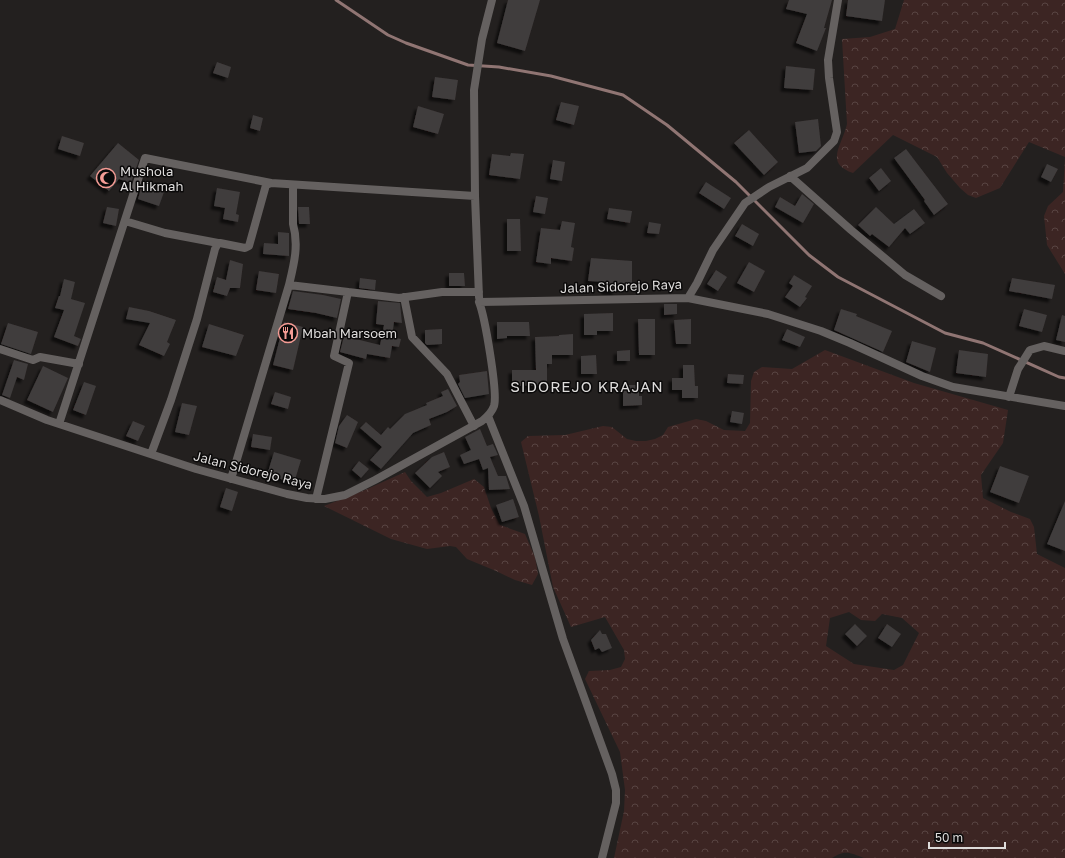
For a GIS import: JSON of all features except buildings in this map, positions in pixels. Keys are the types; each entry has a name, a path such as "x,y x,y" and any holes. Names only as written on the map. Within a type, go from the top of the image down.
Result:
{"street":[{"path":"492,0 482,39 474,90 475,196 479,292 486,301 484,318 493,384 494,405 488,416 524,506 563,639 615,785 615,808 602,858"},
{"path":"838,0 828,60 829,78 837,132 836,137 831,145 807,168 790,176 905,275 941,296"},
{"path":"59,424 145,158 293,185 475,196"},
{"name":"Jalan Sidorejo Raya","path":"486,301 688,298 713,250 745,203 769,187 790,176"},
{"path":"125,221 165,233 245,248 249,246 266,185 271,182"},
{"path":"231,479 289,285 296,255 295,230 293,224 293,185"},
{"path":"151,454 171,400 218,243"},
{"path":"289,285 400,298 442,292 479,292"},
{"path":"316,499 349,363 334,356 348,292"},
{"path":"404,297 412,337 447,374 474,426"},
{"path":"688,298 768,314 821,331 922,376 953,387 1065,406"},
{"path":"1009,397 1018,369 1030,350 1044,346 1065,351"},
{"path":"0,349 33,360 40,357 78,364"},
{"name":"Jalan Sidorejo Raya","path":"0,400 47,420 151,454 231,479 287,494 316,499 325,499 345,495 474,426 488,416"}],"green space":[{"path":"904,0 1065,0 1065,157 1029,142 1000,188 976,198 968,195 960,188 947,173 937,157 893,135 853,173 844,169 839,164 837,159 837,153 847,124 842,39 870,37 895,29"},
{"path":"1065,157 1065,274 1047,245 1044,216 1048,206 1063,192"},
{"path":"825,350 914,383 1008,410 1003,443 981,475 983,498 1011,512 1030,519 1034,527 1037,554 1065,568 1065,858 864,858 852,853 844,853 832,858 614,858 624,811 625,790 620,752 585,679 589,671 610,670 621,667 625,659 624,650 605,617 571,627 553,587 539,516 521,442 528,436 565,435 603,426 612,427 627,439 646,441 663,435 668,427 696,419 706,421 724,430 745,431 750,423 751,381 754,372 762,367 792,369","holes":["849,612 861,620 875,621 882,614 902,618 919,633 903,665 894,670 854,664 826,646 830,618"]},
{"path":"405,472 411,481 427,497 441,493 474,479 484,487 491,508 500,525 525,534 535,557 538,574 532,585 515,580 467,559 456,547 450,546 427,549 391,539 324,506"}],"waterway":[{"path":"336,0 388,35 468,65 499,67 551,76 623,95 667,125 736,182 809,255 838,277 945,333 983,343 1059,377 1065,378"}],"place":[{"name":"Mushola Al Hikmah","path":"106,178"},
{"name":"Mbah Marsoem","path":"288,333"}],"district":[{"name":"SIDOREJO KRAJAN","path":"587,387"}]}
